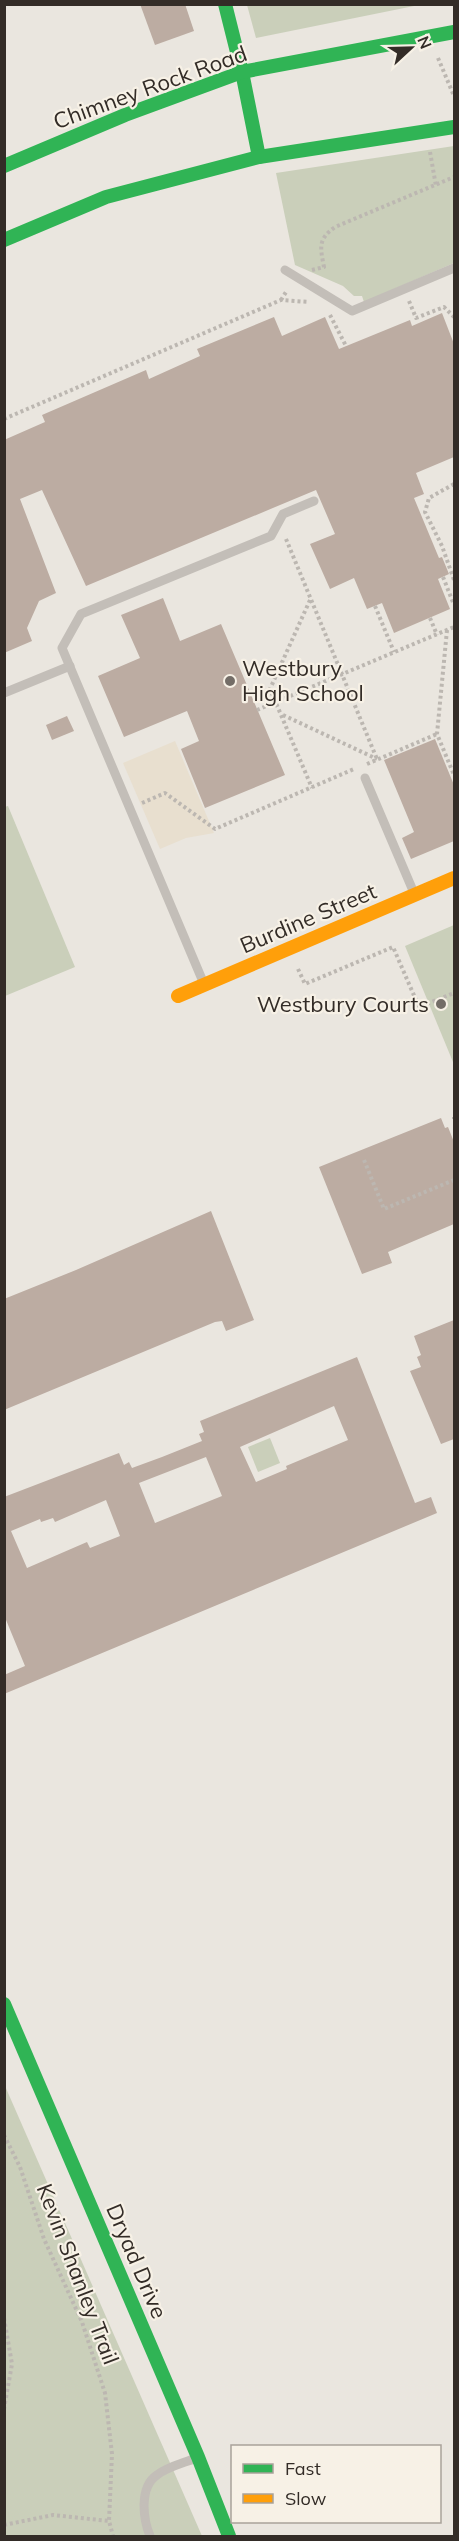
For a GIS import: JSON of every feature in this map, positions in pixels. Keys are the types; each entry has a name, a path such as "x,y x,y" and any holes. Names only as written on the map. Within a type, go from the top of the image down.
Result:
{"street":[{"path":"225,4 242,72 259,157"},
{"name":"Chimney Rock Road","path":"4,166 125,115 242,72 454,32"},
{"path":"4,240 106,197 259,157 454,127"},
{"name":"Burdine Street","path":"178,996 454,878"},
{"name":"Dryad Drive","path":"4,2004 198,2457 229,2536"}],"lane":[{"path":"285,270 352,311 454,268"},
{"path":"204,984 62,648 81,614 271,536 283,514 314,501"},
{"path":"4,693 70,666"},
{"path":"365,778 414,895"},
{"path":"150,2536 145,2525 145,2492 155,2476 198,2457"}],"path":[{"path":"435,51 454,96"},
{"path":"428,142 436,186"},
{"path":"310,271 324,267 321,249 324,235 335,226 454,177"},
{"path":"404,290 416,318 444,307 454,317"},
{"path":"281,300 286,292"},
{"path":"4,419 281,300 317,303"},
{"path":"323,308 336,324 346,346"},
{"path":"446,585 454,581 442,546 428,523 425,512 429,498 454,484"},
{"path":"279,522 377,759"},
{"path":"443,577 454,605"},
{"path":"310,599 270,689 312,788"},
{"path":"375,606 394,652"},
{"path":"429,618 437,635"},
{"path":"257,710 454,627"},
{"path":"447,630 437,734 454,775"},
{"path":"281,715 377,759"},
{"path":"366,764 437,734"},
{"path":"130,808 165,793 215,829 356,769"},
{"path":"298,969 305,984 393,947 419,1007 454,993"},
{"path":"364,1160 384,1209 454,1180"},
{"name":"Kevin Shanley Trail","path":"4,2134 20,2167 44,2239 82,2322 105,2393 112,2454 109,2521 113,2536"},
{"path":"4,2318 12,2364 4,2409"},
{"path":"4,2525 53,2515 109,2521"}],"green space":[{"path":"247,4 419,5 256,38"},
{"path":"454,146 454,263 364,302 362,296 354,296 343,286 295,265 276,173"},
{"path":"8,806 75,967 5,996 4,807"},
{"name":"Westbury Courts","path":"454,925 454,1061 453,1062 405,946"},
{"path":"270,1438 280,1463 258,1472 248,1447"},
{"path":"5,2086 202,2536 5,2536"}],"shaded area":[{"path":"175,741 214,833 186,838 160,849 123,763"}],"building":[{"path":"140,4 185,4 194,31 155,45"},
{"path":"442,313 454,344 454,457 416,473 424,494 414,498 439,558 442,557 449,574 438,579 450,609 394,633 382,603 367,609 354,578 330,589 310,544 335,534 316,490 86,586 42,490 20,499 56,593 39,601 27,628 32,641 4,653 4,440 45,422 42,415 146,370 149,379 200,356 197,349 274,317 282,336 325,317 339,349 410,320 412,326"},
{"path":"163,598 180,641 221,624 285,775 205,808 181,749 199,741 187,711 124,737 98,676 140,658 121,615"},
{"path":"67,716 74,731 52,740 46,725"},
{"path":"435,739 454,785 454,841 411,859 402,838 414,832 384,760"},
{"path":"441,1118 445,1128 448,1127 454,1142 454,1224 388,1252 392,1263 362,1274 319,1167"},
{"path":"211,1211 254,1320 226,1331 222,1321 215,1322 4,1410 4,1299"},
{"path":"454,1320 454,1439 441,1444 410,1371 421,1367 417,1357 421,1355 414,1336"},
{"path":"357,1357 415,1503 431,1497 437,1513 4,1694 4,1675 25,1666 4,1615 4,1497 119,1453 124,1465 129,1462 132,1468 162,1457 202,1441 199,1434 204,1432 200,1421","holes":["334,1406 348,1440 286,1466 287,1469 256,1482 240,1447","206,1457 222,1496 155,1523 139,1483","106,1500 120,1536 90,1548 87,1542 27,1568 11,1531 40,1519 41,1522 53,1518 55,1522"]}],"traffic: fast":[{"path":"225,4 242,72 259,157"},
{"path":"4,166 125,115 242,72 454,32"},
{"path":"4,240 106,197 259,157 454,127"},
{"path":"4,2004 198,2457 229,2536"}],"traffic: slow":[{"path":"178,996 454,878"}],"place":[{"name":"Westbury High School","path":"230,681"},
{"name":"Westbury Courts","path":"441,1004"}]}
